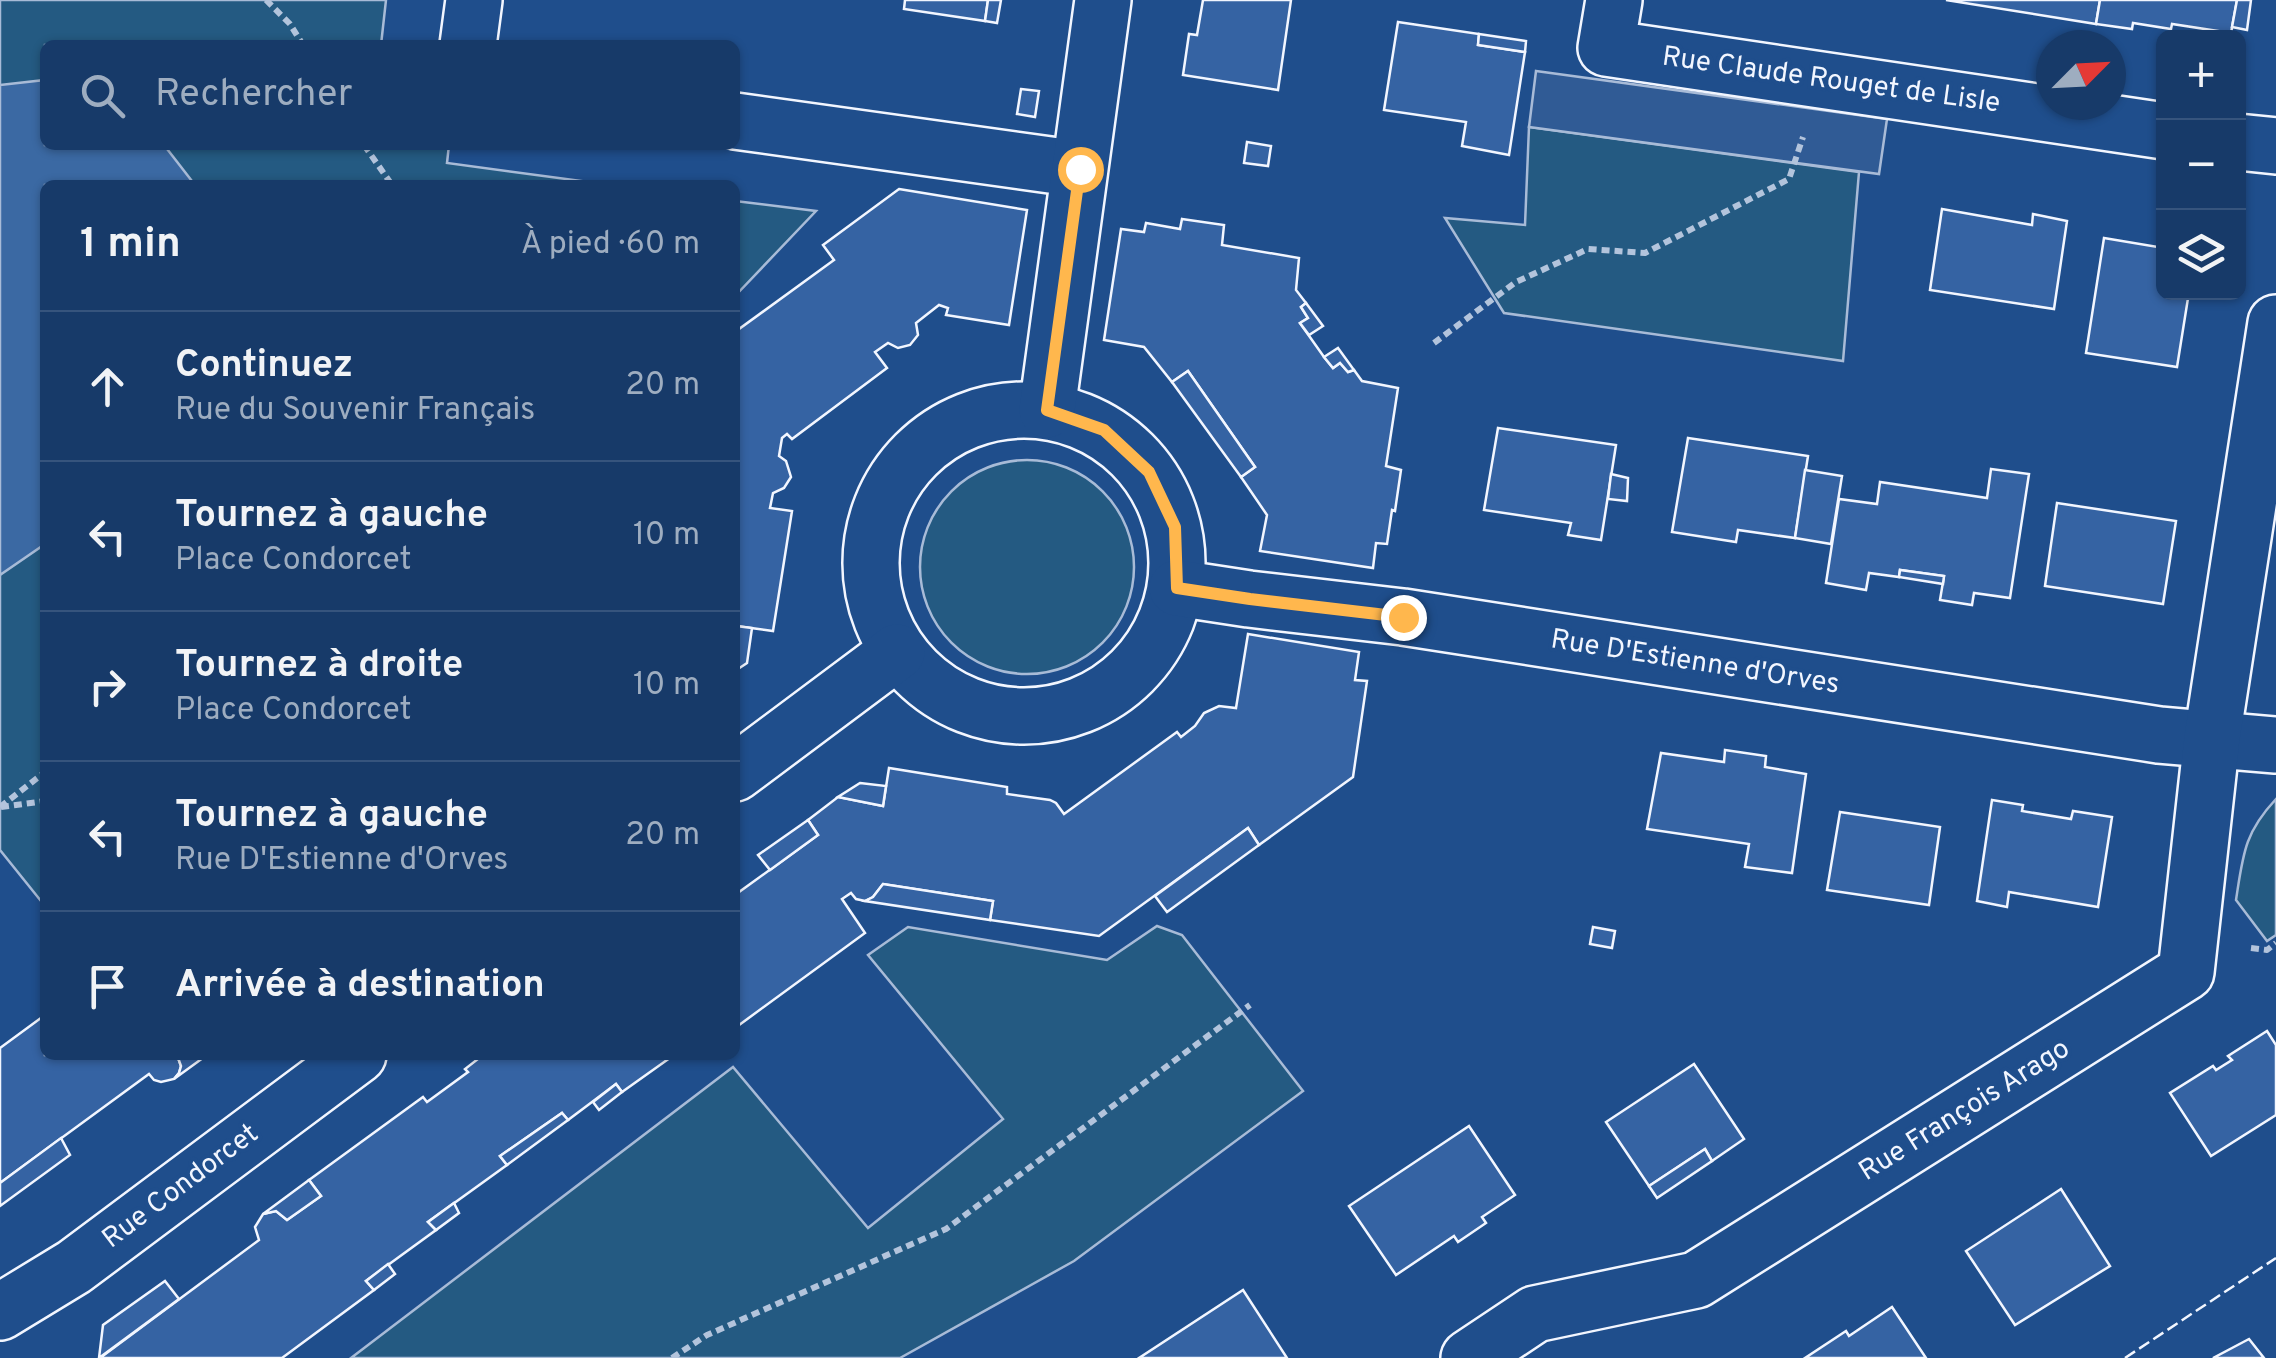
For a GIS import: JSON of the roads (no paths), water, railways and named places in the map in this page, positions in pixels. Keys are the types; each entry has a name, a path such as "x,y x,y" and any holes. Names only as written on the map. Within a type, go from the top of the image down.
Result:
{"street":[{"path":"469,40 474,0"},
{"path":"1047,410 1102,0"},
{"name":"Rue Claude Rouget de Lisle","path":"1614,0 1606,48 2156,130"},
{"path":"740,122 1080,169"},
{"path":"2246,143 2276,146"},
{"path":"2276,323 2212,738 2276,746"},
{"path":"1047,410 1104,430 1149,472 1175,527 1177,588 1156,645 1114,690 1059,714 998,716 940,694 898,652 875,606 869,555 880,505 889,490 908,461 947,428 996,411 1047,410"},
{"name":"Rue D'Estienne d'Orves","path":"1177,588 1403,617 2159,735 2212,738"},
{"path":"740,769 898,652"},
{"name":"Rue François Arago","path":"1469,1358 1535,1314 1696,1280 2186,972 2212,738"},
{"name":"Rue Condorcet","path":"0,1312 74,1267 351,1060"}]}
